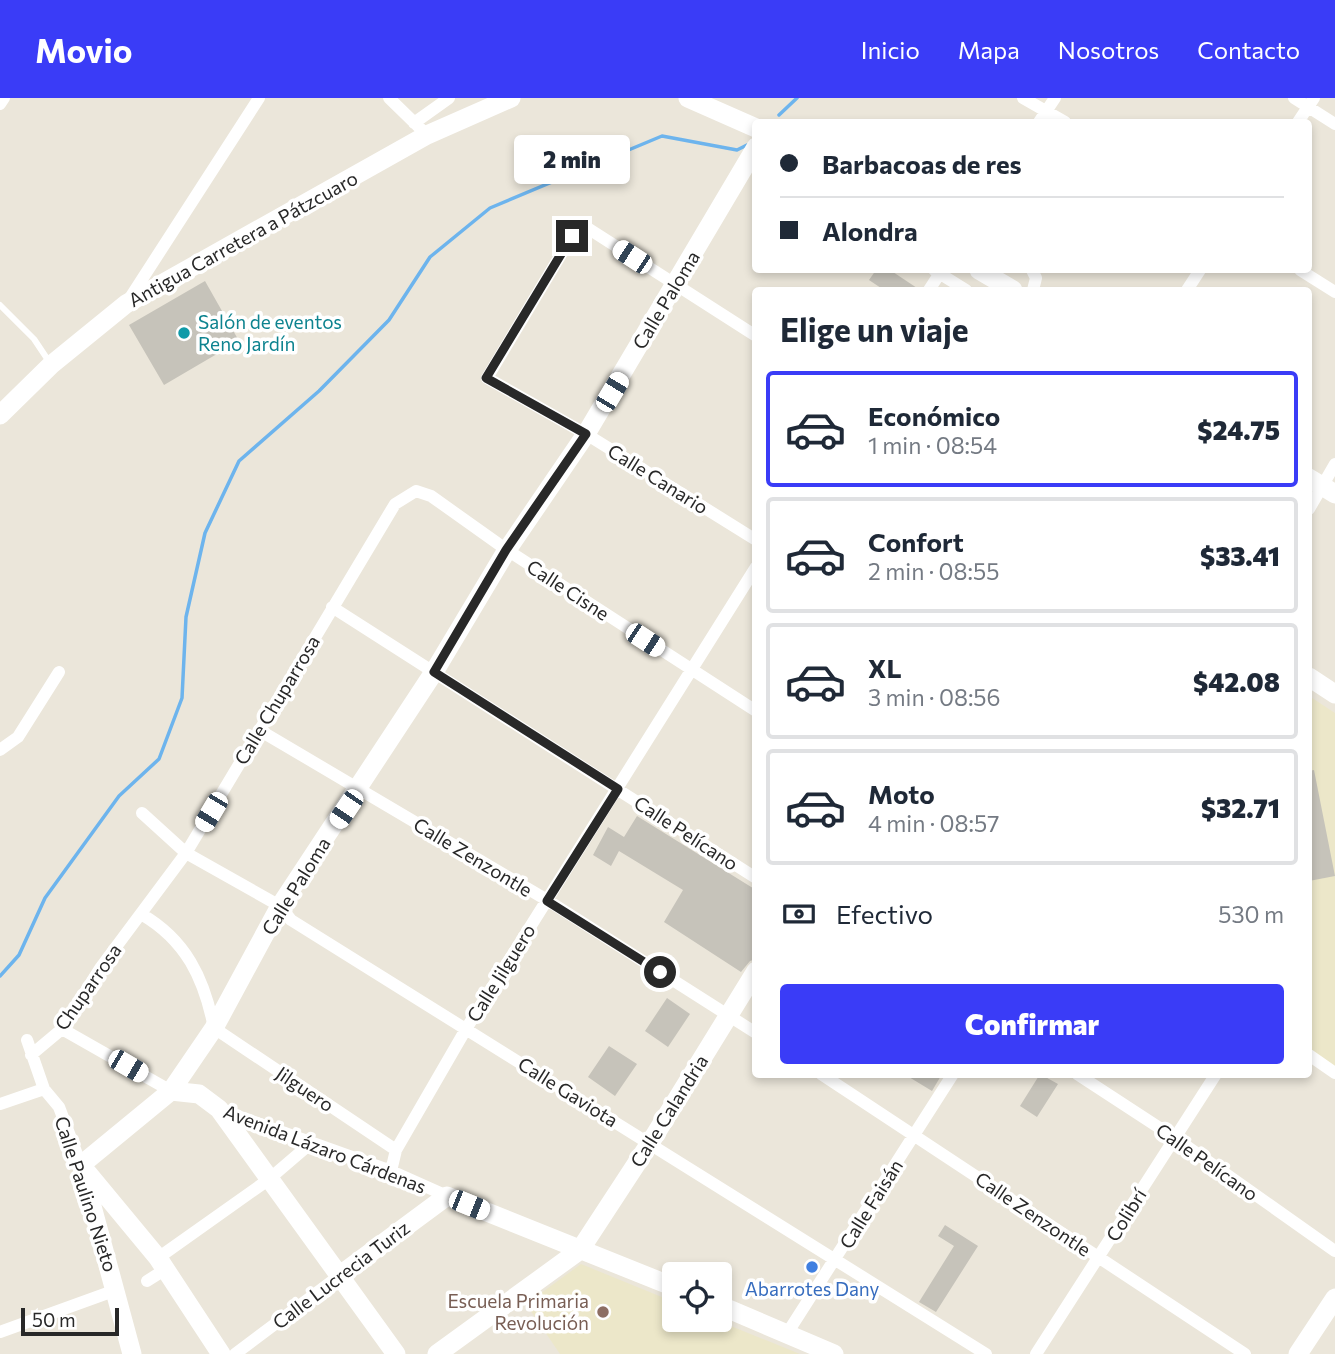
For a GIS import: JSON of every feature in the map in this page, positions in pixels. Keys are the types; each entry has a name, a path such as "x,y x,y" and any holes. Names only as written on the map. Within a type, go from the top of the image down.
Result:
{"street":[{"path":"0,104 4,98"},
{"path":"127,304 259,98"},
{"path":"389,98 421,129 449,98"},
{"name":"Antigua Carretera a Pátzcuaro","path":"0,415 51,365 127,304 421,129 511,98"},
{"path":"688,98 752,126"},
{"path":"1023,98 1060,119"},
{"path":"1041,119 1055,98"},
{"path":"1294,98 1311,102 1335,124"},
{"path":"1300,119 1311,102"},
{"name":"Calle Paloma","path":"81,1165 171,1091 214,1028 359,789 434,672 506,550 586,434 752,154"},
{"name":"Calle Canario","path":"675,285 589,229 580,229 572,236 486,378 586,434 752,538"},
{"path":"940,273 962,287"},
{"path":"984,273 1008,287"},
{"path":"1305,273 1335,292"},
{"path":"675,285 752,333"},
{"path":"1312,504 1335,464"},
{"name":"Calle Cisne","path":"416,491 431,496 506,550 752,708"},
{"name":"Calle Chuparrosa","path":"141,914 187,853 395,504 416,491"},
{"name":"Calle Jilguero","path":"391,1171 396,1150 466,1029 752,573"},
{"name":"Calle Pelícano","path":"332,607 752,875"},
{"path":"0,750 18,737 60,672"},
{"path":"1312,679 1335,694"},
{"name":"Calle Zenzontle","path":"259,730 547,901 752,1031"},
{"name":"Calle Gaviota","path":"142,813 187,853 281,916 837,1258 986,1354"},
{"path":"141,914 164,927 177,940 206,990 214,1028"},
{"name":"Chuparrosa","path":"31,1055 62,1028 101,967 141,914"},
{"name":"Calle Calandria","path":"580,1250 752,977"},
{"name":"Avenida Lázaro Cárdenas","path":"62,1028 171,1091 199,1094 219,1109 391,1171 662,1282"},
{"name":"Jilguero","path":"214,1028 396,1150"},
{"name":"Calle Paulino Nieto","path":"27,1040 44,1089 59,1107 81,1165 132,1354"},
{"path":"1312,1057 1335,1073"},
{"name":"Calle Zenzontle","path":"827,1078 1245,1354"},
{"name":"Calle Faisán","path":"788,1332 950,1078"},
{"name":"Calle Pelícano","path":"1083,1078 1335,1251"},
{"name":"Colibrí","path":"1036,1354 1213,1078"},
{"path":"0,1104 44,1089"},
{"path":"219,1109 396,1354"},
{"path":"148,1281 162,1263 310,1144"},
{"path":"81,1165 162,1263 221,1354"},
{"name":"Calle Lucrecia Turiz","path":"235,1354 447,1196"},
{"path":"437,1354 580,1250"},
{"path":"0,1332 116,1290"},
{"path":"1298,1354 1335,1298"},
{"path":"732,1310 834,1354"}],"lane":[{"path":"0,305 34,340 51,365"}],"shaded area":[{"path":"1312,698 1335,713 1335,1067 1312,1053"},
{"name":"Escuela Primaria Revolución","path":"581,1264 662,1297 662,1332 732,1332 732,1326 800,1354 560,1354 526,1304"}],"building":[{"path":"874,273 894,273 916,287 880,287 869,280"},
{"name":"Salón de eventos Reno Jardín","path":"205,281 239,341 164,385 129,325"},
{"path":"1312,770 1335,876 1312,880"},
{"path":"637,816 752,888 752,960 741,972 664,922 683,890 619,851 611,866 593,855 608,827 624,837"},
{"path":"667,998 690,1014 668,1047 645,1031"},
{"path":"609,1046 637,1064 615,1096 588,1077"},
{"path":"911,1078 940,1078 932,1091"},
{"path":"1038,1078 1047,1078 1058,1084 1037,1117 1020,1106"},
{"path":"945,1225 978,1246 936,1312 919,1302 954,1246 938,1236"}],"waterway":[{"path":"779,115 797,98"},
{"path":"0,976 19,955 45,898 119,796 159,759 182,698 186,617 205,533 239,461 319,391 389,320 430,257 490,208 662,136 737,150 747,145"}],"place":[{"name":"Salón de eventos Reno Jardín","path":"184,333"},
{"name":"Abarrotes Dany","path":"812,1267"},
{"name":"Escuela Primaria Revolución","path":"603,1312"}],"route":[{"path":"572,236 486,378 586,434 506,550 434,672 618,789 547,901 660,972"}]}
